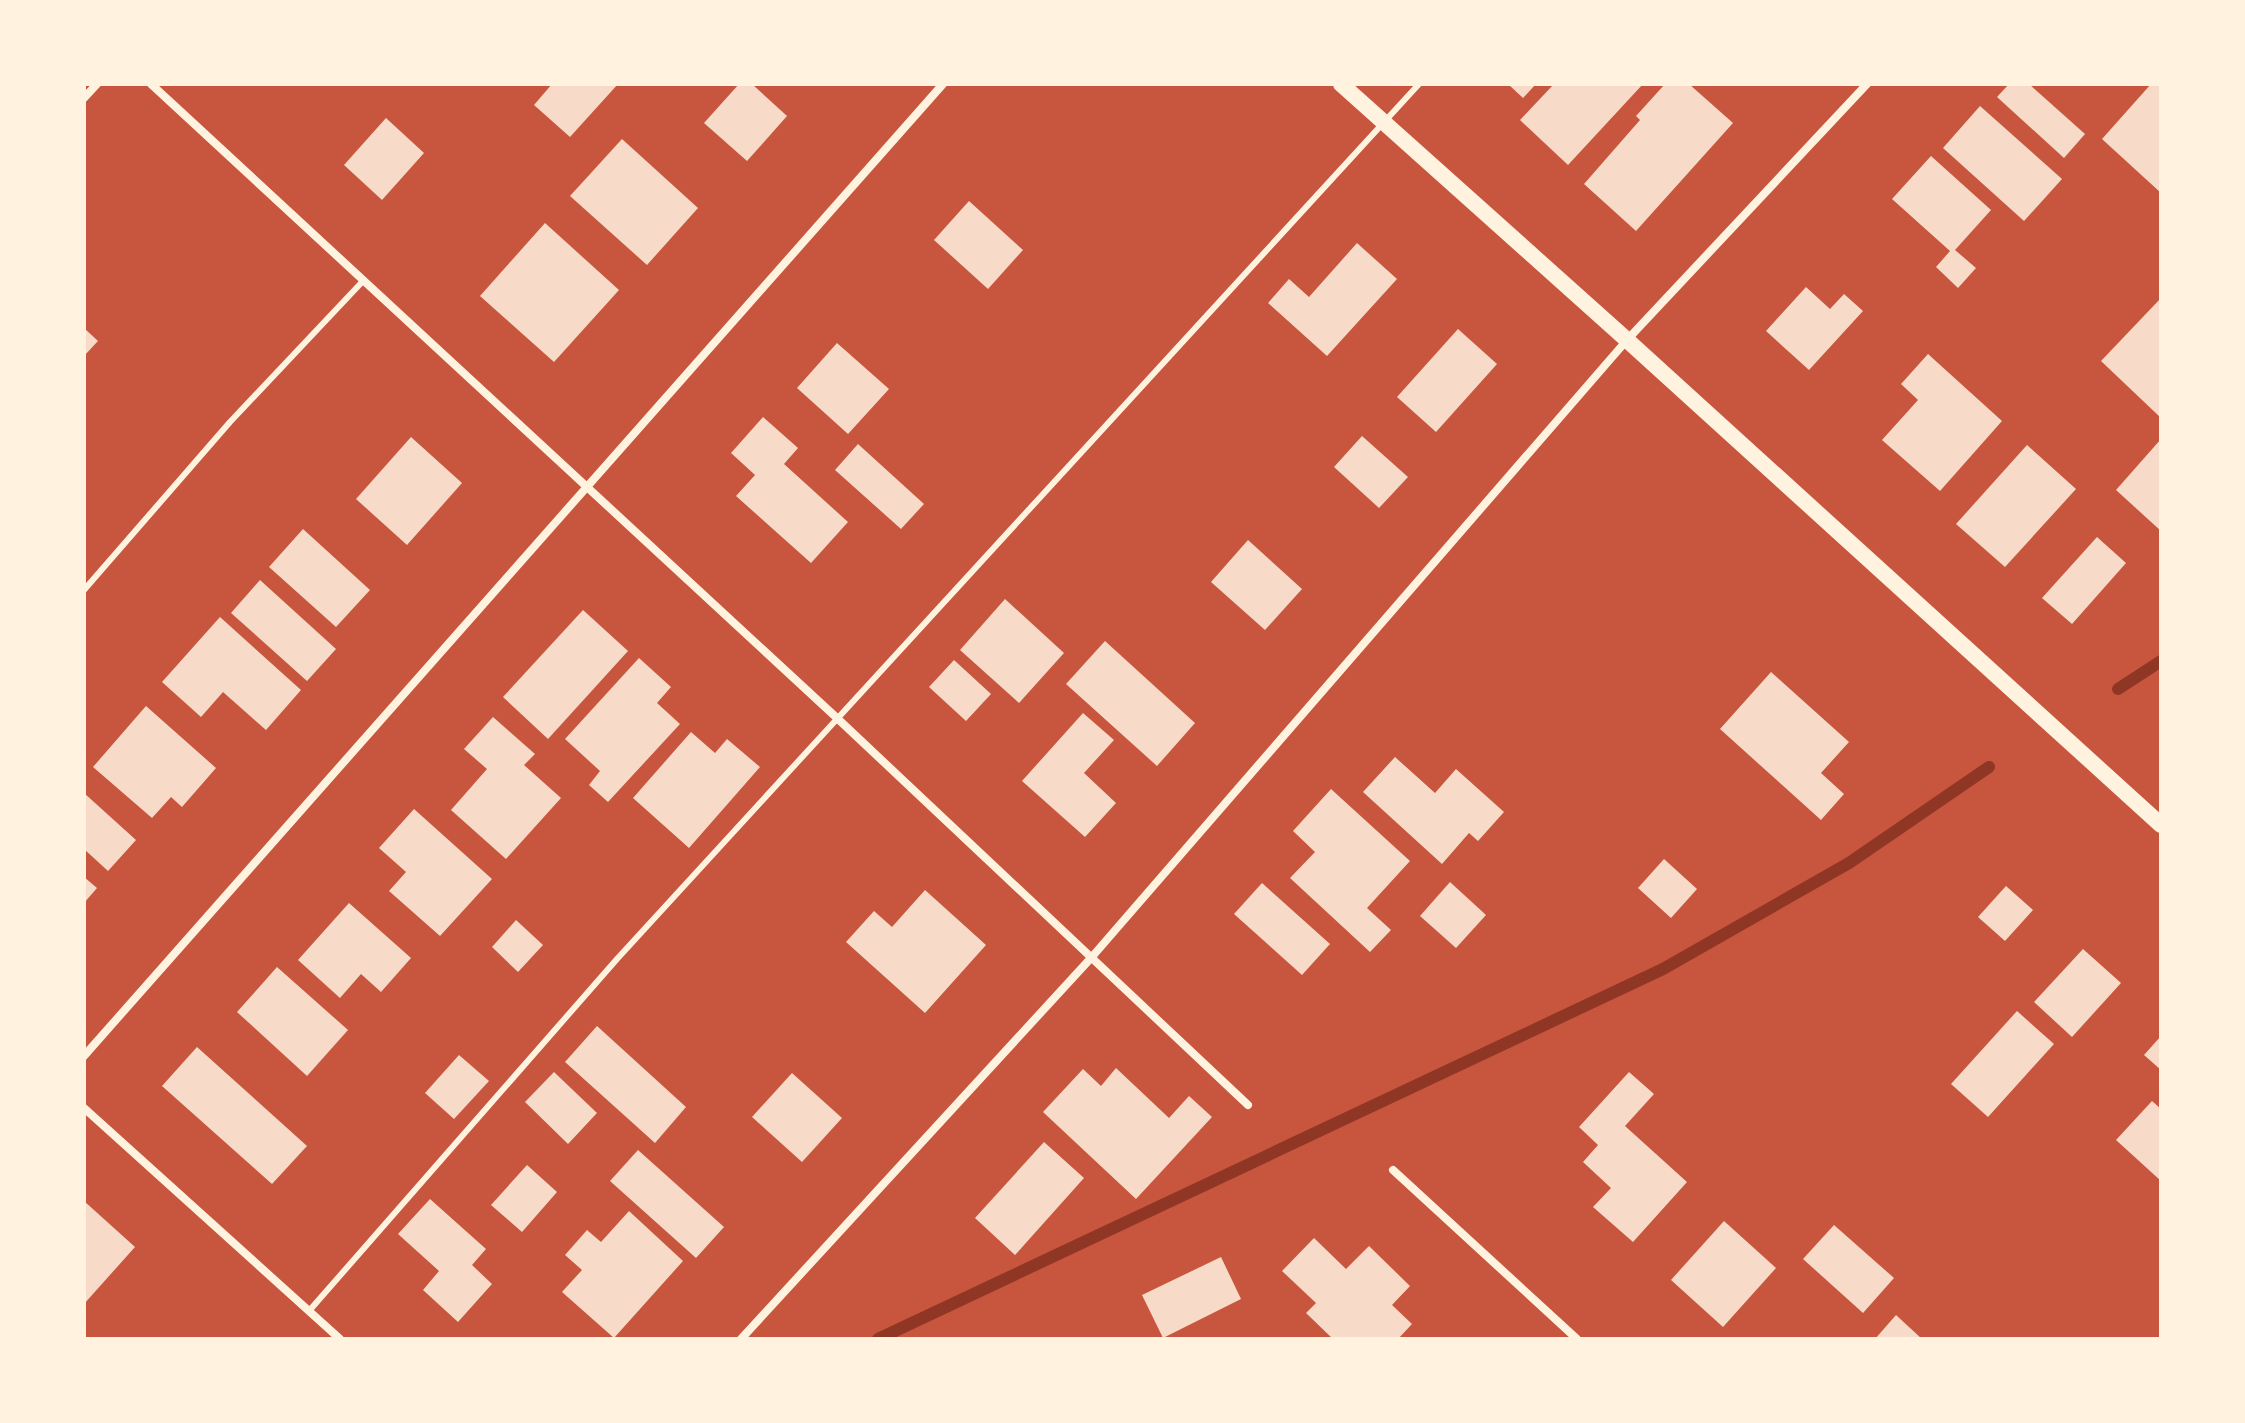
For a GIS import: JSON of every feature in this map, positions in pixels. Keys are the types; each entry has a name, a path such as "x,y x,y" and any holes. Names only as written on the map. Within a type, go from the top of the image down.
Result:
{"main road":[{"path":"1341,84 2161,825"}],"street":[{"path":"84,98 97,84"},
{"path":"151,84 838,719 1248,1105"},
{"path":"84,1056 943,84"},
{"path":"741,1339 1091,958 1627,340 1867,84"},
{"path":"84,1108 340,1339"},
{"path":"1393,1170 1577,1339"}],"lane":[{"path":"309,1311 617,959 1419,84"},
{"path":"84,590 230,422 363,281"}],"building":[{"path":"552,84 618,84 570,137 534,105"},
{"path":"739,84 752,84 787,116 747,161 704,123"},
{"path":"1508,84 1536,84 1523,98"},
{"path":"1554,84 1643,84 1568,165 1520,120"},
{"path":"1665,84 1689,84 1733,123 1636,231 1584,184 1640,120 1636,116"},
{"path":"2009,84 2029,84 2085,134 2064,158 1997,97"},
{"path":"2151,84 2161,84 2161,193 2102,139"},
{"path":"1980,106 2062,179 2024,221 1943,148"},
{"path":"386,118 424,153 382,200 344,165"},
{"path":"622,139 698,208 647,265 570,196"},
{"path":"1931,156 1991,210 1955,250 1976,268 1958,288 1936,267 1950,251 1892,199"},
{"path":"969,201 1023,250 988,289 934,240"},
{"path":"545,223 619,290 554,362 480,296"},
{"path":"1357,243 1397,279 1327,356 1268,303 1289,279 1309,297"},
{"path":"1806,287 1830,309 1844,294 1863,311 1809,370 1766,331"},
{"path":"2161,298 2161,418 2101,361"},
{"path":"84,328 98,341 84,356"},
{"path":"1458,329 1497,364 1436,432 1397,397"},
{"path":"837,343 889,389 848,434 797,388"},
{"path":"1928,354 2002,421 1940,491 1882,440 1918,400 1901,384"},
{"path":"763,417 798,448 784,464 848,522 811,563 736,496 755,475 731,453"},
{"path":"1362,436 1408,477 1379,508 1334,467"},
{"path":"411,437 462,483 407,545 356,499"},
{"path":"2161,439 2161,531 2116,490"},
{"path":"858,444 924,504 901,529 835,470"},
{"path":"2027,445 2076,489 2005,567 1956,524"},
{"path":"303,529 370,590 336,627 269,567"},
{"path":"2097,537 2126,563 2072,624 2042,598"},
{"path":"1248,540 1302,589 1265,630 1211,582"},
{"path":"260,580 336,649 307,681 231,613"},
{"path":"1005,599 1064,653 1019,703 960,650"},
{"path":"583,610 628,651 548,739 503,697"},
{"path":"220,617 301,690 266,730 223,692 201,717 162,682"},
{"path":"1105,641 1195,723 1157,766 1066,684"},
{"path":"639,658 671,687 657,703 680,724 608,802 589,785 600,771 565,739"},
{"path":"954,660 991,694 966,721 929,687"},
{"path":"1771,672 1849,742 1821,773 1844,794 1821,820 1720,729"},
{"path":"146,706 216,768 182,807 171,797 152,818 93,767"},
{"path":"1083,713 1114,740 1084,773 1116,803 1085,837 1022,781"},
{"path":"493,717 535,754 524,765 561,798 506,859 451,810 487,769 464,749"},
{"path":"691,732 715,753 727,739 760,767 689,848 633,798"},
{"path":"1395,757 1435,793 1456,769 1504,812 1478,841 1469,833 1442,864 1363,792"},
{"path":"1331,789 1410,861 1367,908 1391,930 1370,952 1290,878 1315,852 1293,831"},
{"path":"84,793 136,840 108,871 84,849"},
{"path":"414,809 492,879 440,936 389,891 406,872 379,848"},
{"path":"1664,859 1697,889 1671,918 1638,888"},
{"path":"84,877 97,888 84,903"},
{"path":"1450,882 1486,915 1456,948 1420,916"},
{"path":"1262,883 1330,944 1302,975 1234,914"},
{"path":"2006,886 2033,910 2005,941 1978,917"},
{"path":"925,890 986,945 925,1013 846,942 874,911 892,927"},
{"path":"349,903 411,958 381,992 361,974 340,998 298,960"},
{"path":"516,920 543,945 518,972 492,947"},
{"path":"2083,949 2121,983 2072,1037 2034,1002"},
{"path":"277,967 348,1030 307,1076 237,1012"},
{"path":"2017,1011 2054,1044 1988,1117 1951,1084"},
{"path":"597,1026 686,1107 655,1143 565,1062"},
{"path":"2161,1036 2161,1070 2144,1055"},
{"path":"197,1047 307,1146 272,1184 162,1086"},
{"path":"459,1055 489,1081 454,1119 425,1093"},
{"path":"1116,1068 1169,1118 1189,1096 1212,1117 1136,1199 1043,1112 1083,1069 1101,1086"},
{"path":"554,1072 597,1113 568,1144 525,1102"},
{"path":"1629,1072 1654,1094 1625,1126 1687,1182 1633,1242 1593,1207 1611,1188 1583,1162 1598,1145 1579,1127"},
{"path":"792,1073 842,1118 802,1162 752,1117"},
{"path":"2152,1101 2161,1109 2161,1181 2116,1140"},
{"path":"1044,1142 1084,1178 1015,1255 975,1218"},
{"path":"638,1150 724,1227 696,1258 610,1181"},
{"path":"527,1165 557,1192 522,1232 491,1205"},
{"path":"430,1199 486,1249 472,1265 492,1284 458,1322 423,1290 439,1271 398,1234"},
{"path":"84,1201 135,1247 84,1304"},
{"path":"629,1211 683,1261 614,1338 562,1292 582,1270 565,1255 587,1230 601,1242"},
{"path":"1724,1221 1776,1268 1723,1327 1671,1280"},
{"path":"1834,1225 1894,1278 1863,1313 1803,1259"},
{"path":"1314,1238 1346,1269 1369,1246 1410,1286 1392,1305 1412,1324 1398,1339 1333,1339 1306,1313 1316,1303 1282,1271"},
{"path":"1221,1257 1241,1299 1163,1338 1142,1295"},
{"path":"1896,1315 1922,1339 1875,1339"}],"waterway":[{"path":"2118,689 2161,661"},
{"path":"878,1339 1663,969 1849,863 1989,767"}]}
